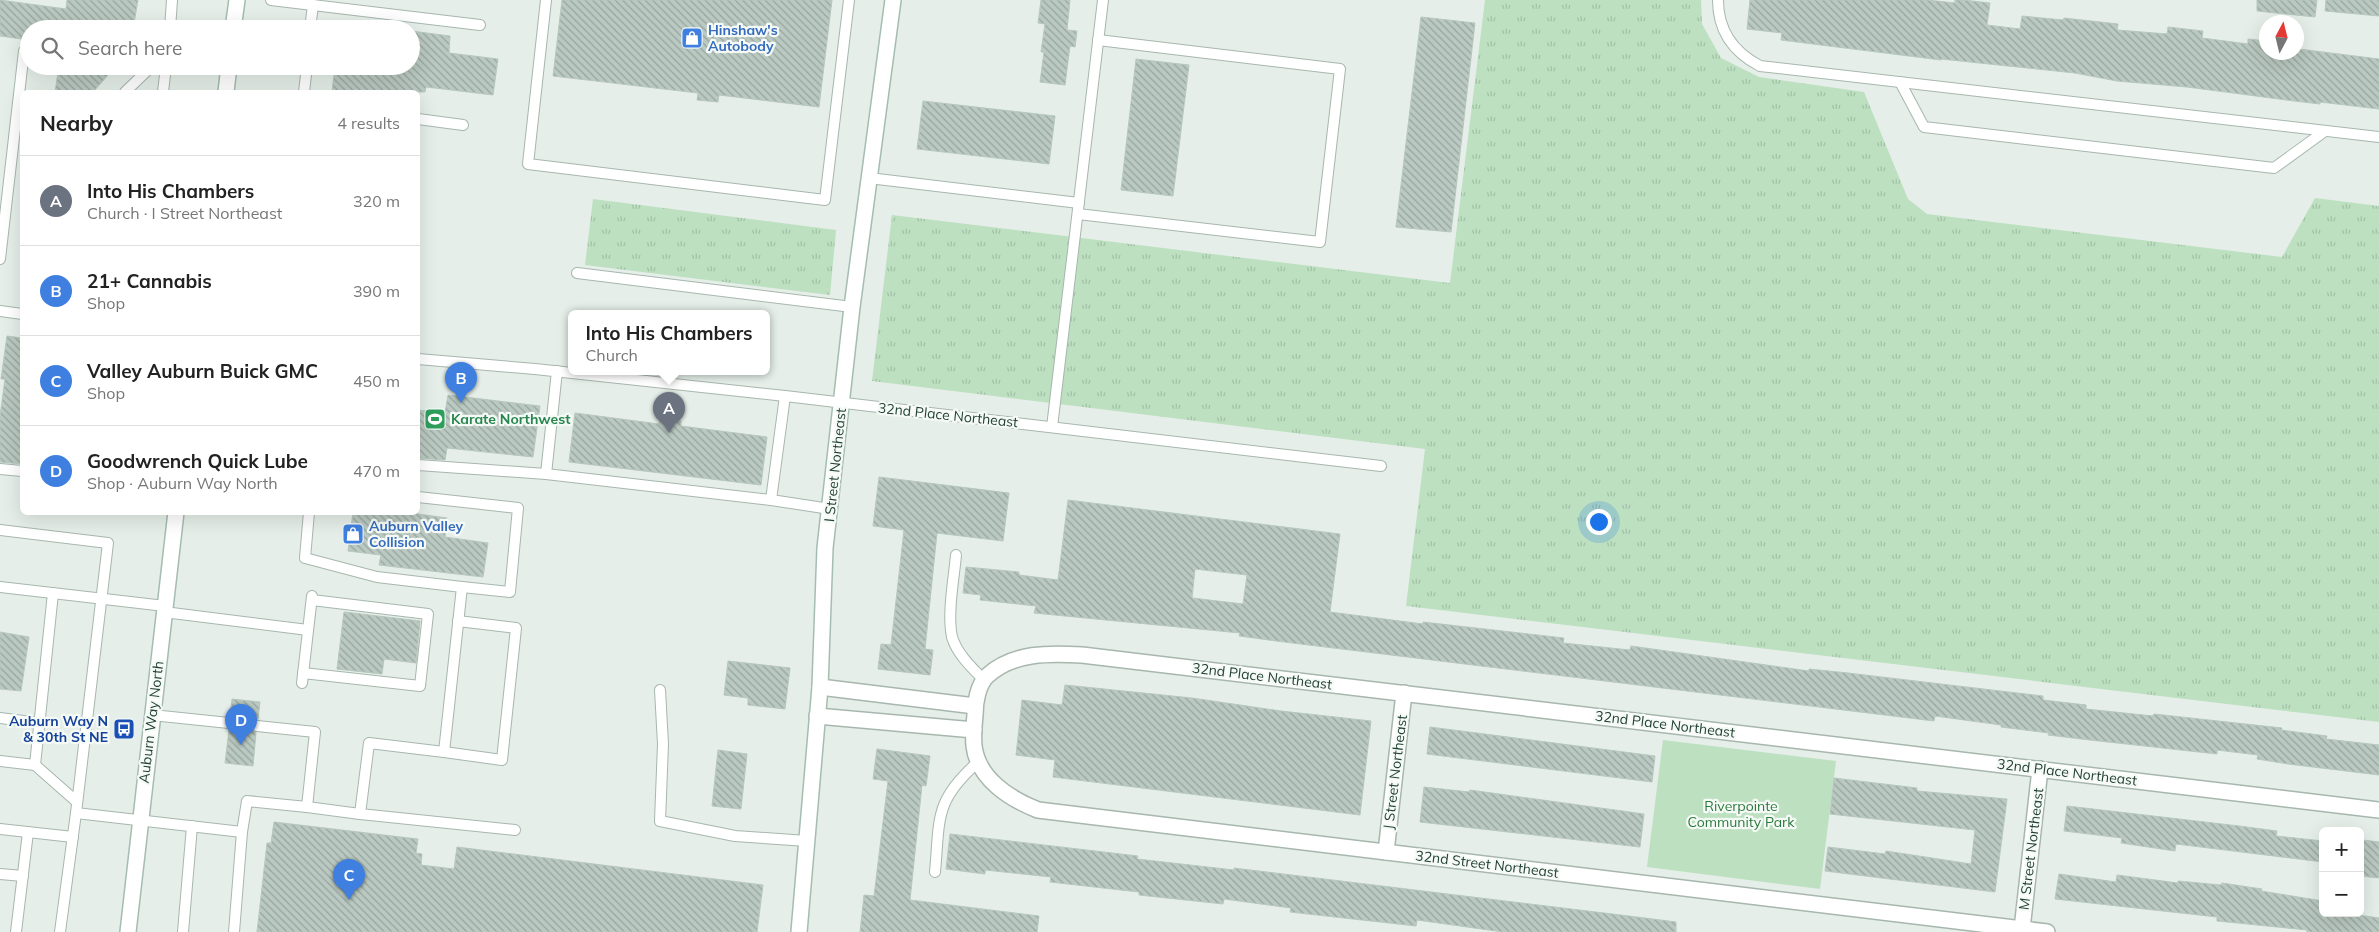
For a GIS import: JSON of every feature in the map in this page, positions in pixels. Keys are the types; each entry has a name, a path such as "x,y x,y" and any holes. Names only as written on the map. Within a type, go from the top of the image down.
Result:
{"street":[{"path":"234,20 236,0"},
{"name":"I Street Northeast","path":"799,932 820,687 822,582 852,307 893,0"},
{"path":"226,90 228,75"},
{"name":"Auburn Way North","path":"128,932 176,515"},
{"name":"32nd Place Northeast","path":"984,680 996,669 1011,661 1034,654 1082,655 2379,810"},
{"path":"820,687 975,706 984,680"},
{"name":"J Street Northeast","path":"1386,852 1404,693"},
{"name":"32nd Street Northeast","path":"975,706 974,746 978,761 992,783 1025,805 1038,810 2046,932"},
{"path":"817,716 974,730"},
{"name":"M Street Northeast","path":"2022,929 2040,769"}],"lane":[{"path":"171,20 172,0"},
{"path":"271,0 480,25"},
{"path":"546,0 528,164 825,200 849,0"},
{"path":"1052,427 1103,0"},
{"path":"1718,0 1718,12 1722,29 1730,43 1744,58 1760,66 2379,137"},
{"path":"311,20 312,5"},
{"path":"1078,214 1320,242 1333,132 1340,68 1098,40"},
{"path":"21,90 22,75"},
{"path":"127,90 143,75"},
{"path":"163,90 165,75"},
{"path":"304,90 305,75"},
{"path":"1900,82 1924,128 2274,168 2325,131"},
{"path":"0,259 20,111"},
{"path":"420,119 463,125"},
{"path":"869,178 1079,203"},
{"path":"577,273 852,307"},
{"path":"0,312 20,314"},
{"name":"32nd Place Northeast","path":"420,359 568,372"},
{"path":"546,474 557,371"},
{"name":"32nd Place Northeast","path":"593,375 1382,466"},
{"path":"771,500 785,396"},
{"path":"420,465 546,474 830,508"},
{"path":"0,469 20,471"},
{"path":"309,515 305,558 377,576 510,592 518,508 420,497"},
{"path":"0,530 108,543 77,808 60,932"},
{"path":"956,555 951,624 953,638 967,663 984,680"},
{"path":"0,587 101,598 308,630"},
{"path":"444,752 462,587"},
{"path":"35,765 53,593"},
{"path":"312,598 428,614 420,686 303,678 308,630 312,598"},
{"path":"360,814 369,743 502,760 516,628 458,621"},
{"path":"660,690 663,744 660,821 736,836 807,841"},
{"path":"152,715 229,723"},
{"path":"0,718 39,723"},
{"path":"257,726 315,732 307,807"},
{"path":"0,761 35,765 77,808 140,820 242,832"},
{"path":"935,872 943,804 960,778 978,761"},
{"path":"234,932 242,832 247,801 515,830"},
{"path":"183,932 192,826"},
{"path":"0,829 73,837"},
{"path":"16,932 28,832"},
{"path":"0,874 23,876"}],"green space":[{"path":"1485,0 1701,0 1702,24 1721,58 1759,77 1864,92 1908,199 1927,214 2282,257 2315,198 2379,206 2379,722 1406,606 1425,449 872,381 892,215 1450,283"},
{"path":"593,199 836,230 830,295 585,265"},
{"name":"Riverpointe Community Park","path":"1663,740 1836,761 1820,889 1647,867"}],"building":[{"path":"0,0 66,9 67,0 138,0 135,20 20,20 20,39 0,36"},
{"name":"Hinshaw's Autobody","path":"562,0 832,0 819,107 719,95 718,102 697,100 698,93 553,76"},
{"path":"1041,0 1070,0 1067,30 1077,31 1075,47 1070,46 1065,85 1040,82 1044,52 1041,52 1045,24 1038,23"},
{"path":"1750,0 1927,0 1955,3 1955,0 1963,0 1990,3 1987,25 2020,29 2022,16 2118,24 2117,30 2167,34 2168,27 2203,31 2202,38 2248,44 2248,39 2259,40 2259,60 2304,60 2304,50 2379,59 2379,109 2117,81 2075,73 1941,60 1781,40 1782,33 1747,29"},
{"path":"2257,0 2317,0 2315,17 2257,11"},
{"path":"2326,0 2379,0 2379,16 2325,11"},
{"path":"1421,17 1475,23 1451,232 1396,227"},
{"path":"420,32 450,36 449,53 498,59 493,95 426,87 425,92 420,92 420,90 332,90 334,75 420,75"},
{"path":"1136,59 1189,65 1173,196 1121,190"},
{"path":"58,75 108,75 95,90 55,90"},
{"path":"923,101 1055,116 1049,164 917,149"},
{"path":"7,336 20,338 20,464 0,462 0,416 5,379 1,379"},
{"path":"448,395 540,406 533,457 447,448 445,460 420,458 420,410 445,413"},
{"path":"575,413 659,424 660,418 681,421 681,426 767,437 761,485 569,462"},
{"path":"879,477 1009,493 1003,541 937,533 925,649 933,650 930,675 878,669 881,644 891,645 904,530 873,526"},
{"path":"1068,500 1340,534 1330,612 1423,624 1423,622 1564,638 1563,643 1630,650 1631,646 1809,671 1809,669 1848,673 2043,696 2043,700 2086,705 2086,709 2153,716 2154,714 2282,728 2281,730 2327,736 2326,739 2379,745 2379,775 2288,764 2257,759 2258,755 2217,750 2217,754 2048,735 2049,733 1935,716 1934,721 1284,642 1239,636 1240,633 1034,613 1036,606 980,600 981,595 963,593 966,567 1019,572 1019,575 1058,580","holes":["1195,569 1247,575 1243,604 1192,598"]},
{"path":"420,514 447,518 445,537 488,543 483,577 379,565 381,555 348,551 353,515"},
{"path":"344,612 420,621 416,663 384,659 382,674 337,669"},
{"path":"0,632 29,637 21,691 0,689"},
{"path":"728,661 790,668 785,709 748,705 748,698 724,695"},
{"path":"1065,685 1192,698 1281,711 1371,721 1360,815 1053,777 1055,760 1016,755 1022,700 1062,705"},
{"path":"232,699 260,702 258,719 254,720 250,725 251,729 256,733 253,766 225,763 229,730 236,724 235,720 230,716"},
{"path":"1430,727 1655,756 1652,782 1427,754"},
{"path":"877,749 930,756 926,786 922,785 910,900 1039,916 1037,932 860,932 864,895 874,896 888,781 873,779"},
{"path":"718,750 747,754 741,809 712,806"},
{"path":"1834,778 1917,788 1917,791 2007,799 1995,892 1825,871 1828,847 1885,854 1886,851 1971,864 1975,830 1830,814"},
{"path":"1424,787 1469,792 1470,790 1644,814 1640,847 1420,822"},
{"path":"2067,806 2239,826 2277,831 2276,836 2319,841 2319,862 2176,844 2175,851 2121,843 2122,838 2064,831"},
{"path":"274,822 418,839 416,853 422,854 421,865 454,869 457,847 763,885 757,932 257,932 267,843 271,843"},
{"path":"950,834 1138,856 1137,859 1234,870 1234,868 1676,922 1676,932 1503,932 1417,920 1416,926 1290,912 1291,908 1224,899 1223,904 1139,895 1139,892 1050,882 1051,877 985,870 985,874 946,869"},
{"path":"2364,840 2379,842 2379,878 2364,876"},
{"path":"2059,874 2116,882 2117,875 2178,883 2178,881 2221,885 2222,883 2319,900 2319,917 2364,916 2379,918 2379,932 2307,932 2307,930 2217,921 2217,917 2055,899"}],"place":[{"name":"Hinshaw's Autobody","path":"692,38"},
{"name":"21+ Cannabis","path":"461,403"},
{"name":"Karate Northwest","path":"435,419"},
{"name":"Into His Chambers","path":"669,433"},
{"name":"Auburn Valley Collision","path":"353,534"},
{"name":"Auburn Way N & 30th St NE","path":"124,729"},
{"name":"Goodwrench Quick Lube","path":"241,745"},
{"name":"Valley Auburn Buick GMC","path":"349,900"}]}
